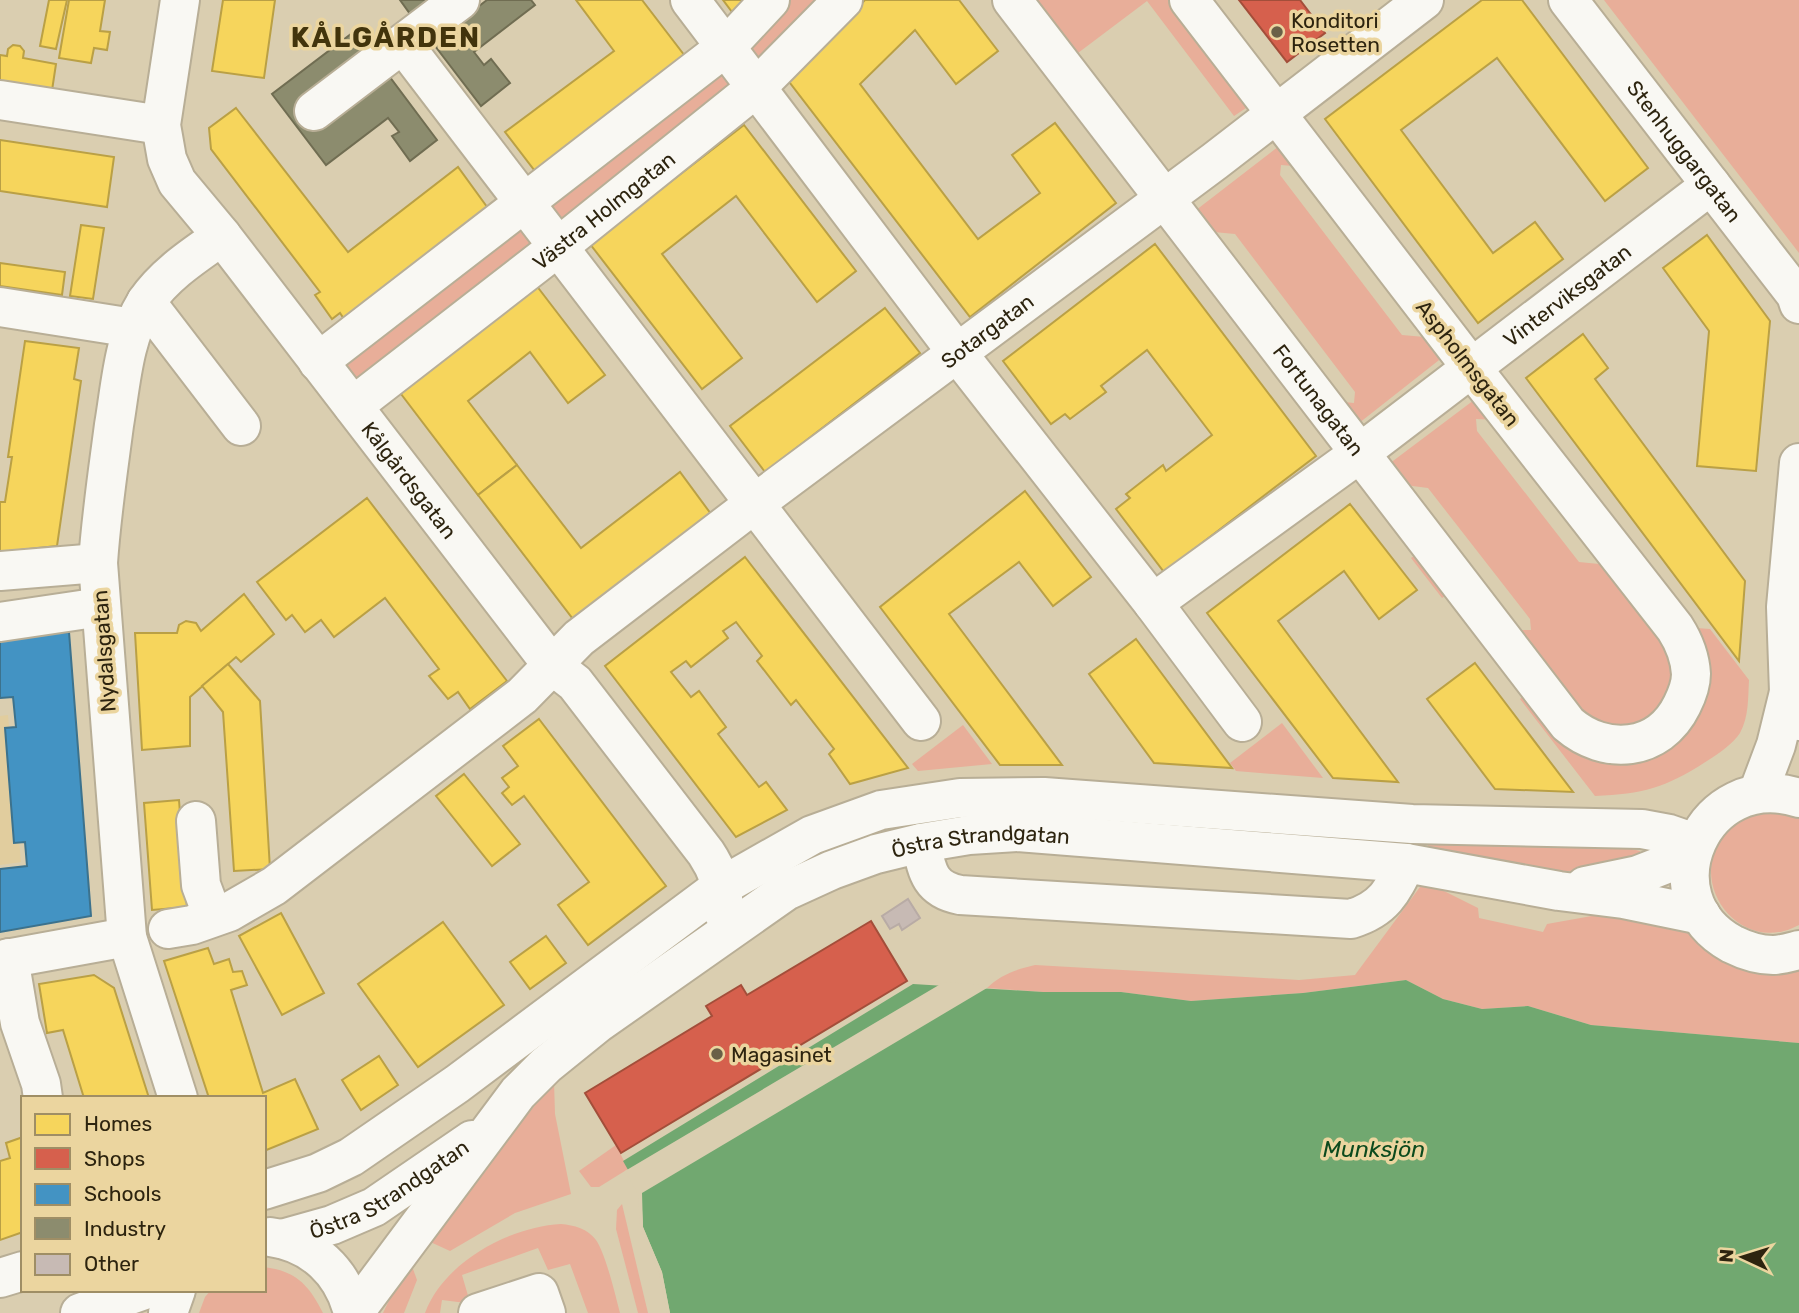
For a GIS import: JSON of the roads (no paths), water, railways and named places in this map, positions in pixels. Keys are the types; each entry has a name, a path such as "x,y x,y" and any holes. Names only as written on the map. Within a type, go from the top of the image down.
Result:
{"street":[{"name":"Kålgårdsgatan","path":"180,0 161,125 167,159 177,182 222,236 552,665 575,683 714,869"},
{"path":"314,111 460,0"},
{"path":"690,0 958,354 1153,603 1242,722"},
{"path":"318,362 727,46 771,0"},
{"name":"Västra Holmgatan","path":"353,406 558,247 757,87 843,0"},
{"name":"Fortunagatan","path":"1012,0 1568,724 1592,741 1607,745 1625,745 1656,735"},
{"name":"Aspholmsgatan","path":"1189,0 1684,642 1691,676 1688,694 1669,724 1656,735"},
{"name":"Sotargatan","path":"168,929 229,912 279,882 522,696 579,638 754,504 1166,198 1424,0"},
{"name":"Stenhuggargatan","path":"1568,0 1796,295 1799,304"},
{"path":"403,44 921,721"},
{"path":"0,100 161,125"},
{"name":"Vinterviksgatan","path":"1153,603 1360,453 1711,186"},
{"name":"Nydalsgatan","path":"177,1096 127,937 98,563 101,519 123,369 140,315 162,282 222,236"},
{"path":"0,307 140,315 241,426"},
{"path":"1758,793 1794,706 1793,623 1786,607 1799,463"},
{"path":"0,572 98,563"},
{"path":"0,622 101,607"},
{"path":"1799,798 1783,793 1758,793 1731,802 1710,820 1693,849 1689,875 1693,896 1701,915 1720,937 1745,951 1774,955 1799,950"},
{"path":"266,1189 318,1173 372,1143 457,1084 714,869 881,810 960,798 1044,797 1412,824 1642,829 1669,834 1693,849"},
{"path":"196,821 201,885 213,917"},
{"name":"Östra Strandgatan","path":"354,1313 517,1093 546,1065 598,1023 786,891 876,854 969,835 1018,832 1406,863 1559,891 1623,899 1701,915"},
{"path":"921,843 926,871 934,882 945,892 960,895 1351,919 1368,914 1390,896 1406,863"},
{"name":"Östra Strandgatan","path":"1559,891 1638,875 1693,849"},
{"path":"714,869 724,906 721,936"},
{"path":"43,1096 20,1023 5,959 127,937"},
{"name":"Östra Strandgatan","path":"273,1237 332,1225 374,1207 491,1127"},
{"path":"273,1237 313,1252 325,1262 344,1286 354,1313"},
{"path":"0,1278 21,1272"},
{"path":"80,1313 138,1292"},
{"path":"169,1313 175,1292"},
{"path":"478,1313 539,1293 546,1313"}],"water":[{"name":"Munksjön","path":"1406,980 1443,999 1482,1009 1528,1006 1591,1025 1799,1043 1799,1313 670,1313 662,1272 643,1227 641,1193 623,1161 913,984 1043,992 1121,992 1191,1001 1303,993"}],"place":[{"name":"Konditori Rosetten","path":"1277,32"},
{"name":"Magasinet","path":"717,1054"}],"district":[{"name":"KÅLGÅRDEN","path":"386,37"}]}
